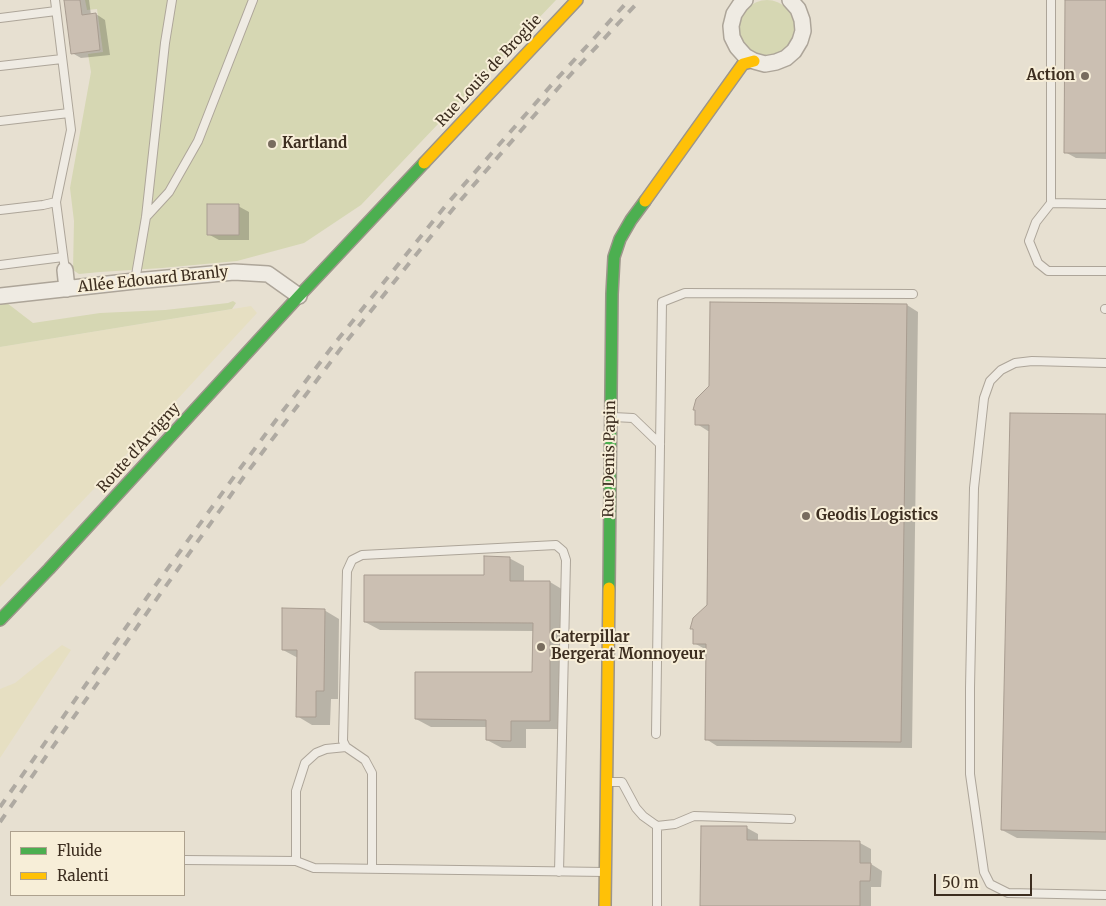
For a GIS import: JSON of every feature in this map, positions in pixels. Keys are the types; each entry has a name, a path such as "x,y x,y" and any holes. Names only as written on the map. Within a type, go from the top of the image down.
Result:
{"street":[{"name":"Rue Louis de Broglie","path":"299,296 577,0"},
{"path":"745,0 734,14 731,26 732,37 737,47 745,56 765,64 786,58 794,51 800,41 803,31 802,20 798,9 790,0"},
{"name":"Rue Denis Papin","path":"605,906 610,417 614,256 620,239 631,220 743,64 754,61"},
{"path":"64,264 67,289"},
{"name":"Allée Edouard Branly","path":"0,296 234,272 268,274 299,296"},
{"name":"Route d'Arvigny","path":"0,620 299,296"}],"lane":[{"path":"0,265 64,264 56,202 71,130 55,0"},
{"path":"135,281 146,217 165,43 172,0"},
{"path":"146,217 169,192 198,141 253,0"},
{"path":"1051,0 1050,202 1036,222 1029,241 1038,263 1048,271 1106,271"},
{"path":"0,18 56,11"},
{"path":"0,66 62,59"},
{"path":"0,121 69,113"},
{"path":"0,210 56,202"},
{"path":"1050,202 1106,204"},
{"path":"656,734 662,302 685,293 913,294"},
{"path":"1106,363 1032,361 1015,363 1001,370 990,381 984,398 974,488 970,688 970,774 984,872 990,884 1008,893 1106,894"},
{"path":"610,417 633,418 660,444"},
{"path":"372,869 372,773 365,760 346,747 343,741 347,571 352,560 362,555 556,545 563,551 566,560 559,872"},
{"path":"296,861 296,791 305,763 316,753 326,749 346,747"},
{"path":"607,782 622,782 636,808 643,816 657,826 675,824 694,816 791,819"},
{"path":"657,826 657,906"},
{"path":"185,860 296,861 314,868 605,872"}],"shaded area":[{"path":"251,306 257,313 112,470 0,587 0,347"},
{"path":"62,645 71,650 0,758 0,689 15,683"}],"green space":[{"name":"Kartland","path":"85,0 556,0 361,205 304,243 237,261 79,274 73,270 74,221 70,188 91,72 88,54 103,52 97,9 87,10"},
{"path":"761,0 773,0 783,4 791,12 795,28 791,44 783,52 773,56 761,56 751,52 743,44 739,34 739,22 743,12 751,4"},
{"path":"233,301 236,303 232,309 0,347 0,304 7,303 33,323 100,313 165,310"}],"building":[{"path":"64,0 80,0 82,15 96,13 100,50 71,54"},
{"name":"Action","path":"1065,0 1106,0 1106,153 1064,153"},
{"path":"207,204 239,204 239,235 207,235"},
{"name":"Geodis Logistics","path":"710,302 907,304 901,742 705,740 706,644 693,644 693,629 690,629 693,618 707,605 709,425 695,425 695,410 693,410 696,399 709,386"},
{"path":"1010,413 1106,414 1106,832 1001,830"},
{"name":"Caterpillar Bergerat Monnoyeur","path":"484,556 510,557 510,581 550,581 550,721 511,721 511,741 486,740 486,720 415,719 415,672 532,672 533,623 364,622 364,575 484,575"},
{"path":"282,608 325,609 324,691 316,691 316,717 296,717 297,650 282,650"},
{"path":"701,826 747,826 747,840 860,841 860,863 871,863 870,881 860,881 860,906 700,906"}],"railway":[{"path":"0,807 155,586 236,474 339,338 447,204 629,0"},
{"path":"0,822 243,478 345,343 453,209 560,86 640,0"}],"traffic: fast":[{"path":"0,620 424,163"},
{"path":"609,588 614,257 620,239 645,201"}],"traffic: slow":[{"path":"424,163 577,0"},
{"path":"645,201 743,64 754,61"},
{"path":"605,906 609,588"}],"place":[{"name":"Action","path":"1085,76"},
{"name":"Kartland","path":"272,144"},
{"name":"Geodis Logistics","path":"806,516"},
{"name":"Caterpillar Bergerat Monnoyeur","path":"541,647"}]}
